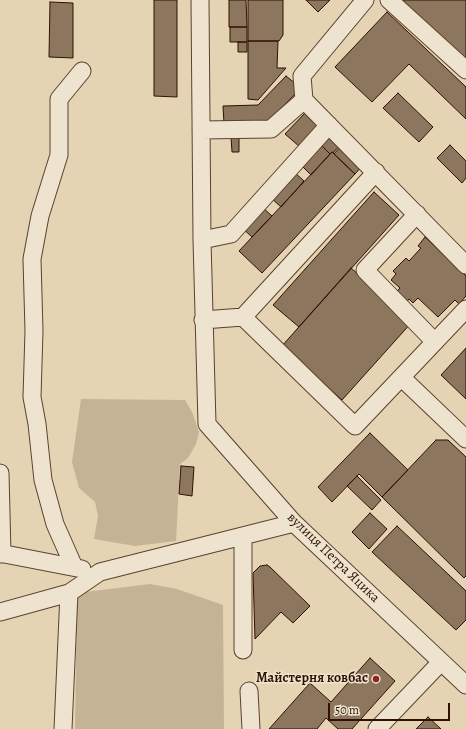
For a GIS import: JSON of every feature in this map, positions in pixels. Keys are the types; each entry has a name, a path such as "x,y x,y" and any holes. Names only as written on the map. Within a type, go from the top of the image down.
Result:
{"street":[{"path":"200,0 203,320 243,317 376,172"},
{"path":"365,0 302,76 304,100 466,265"},
{"path":"389,0 466,70"},
{"path":"74,567 55,524 43,480 32,397 34,331 32,259 40,216 59,155 59,99 82,72"},
{"path":"201,130 271,129 304,100"},
{"path":"202,240 231,234 329,125"},
{"path":"417,214 365,270 435,342"},
{"path":"243,317 355,426 402,378 466,308"},
{"name":"вулиця Петра Яцика","path":"203,320 207,424 294,523 466,685"},
{"path":"402,378 466,439"},
{"path":"0,473 1,554 100,572"},
{"path":"0,612 69,593 100,572 294,523"},
{"path":"243,536 243,650"},
{"path":"63,729 69,593"},
{"path":"378,729 441,662"},
{"path":"249,691 251,729"}],"shaded area":[{"path":"81,399 185,400 192,412 199,432 196,444 188,458 180,464 176,541 135,546 94,539 98,516 95,502 79,488 72,462"},
{"path":"150,584 177,589 223,605 224,729 75,729 77,593"}],"building":[{"path":"154,0 177,0 177,97 154,96"},
{"path":"229,0 246,0 247,27 229,27"},
{"path":"248,0 283,0 283,35 279,41 248,41"},
{"path":"306,0 330,0 318,12"},
{"path":"401,0 466,0 466,60"},
{"path":"50,2 73,3 73,58 49,57"},
{"path":"387,12 466,87 466,119 409,64 372,102 335,67"},
{"path":"230,27 247,27 247,42 230,42"},
{"path":"248,41 278,41 277,68 286,68 258,100 248,99"},
{"path":"238,42 247,42 247,52 238,52"},
{"path":"286,76 301,88 266,124 224,124 223,106 258,105"},
{"path":"398,93 433,127 419,142 383,108"},
{"path":"306,112 320,125 300,147 285,134"},
{"path":"330,135 340,145 333,153 332,152 330,154 321,145"},
{"path":"231,137 239,137 239,152 232,152"},
{"path":"320,144 330,154 311,175 301,165"},
{"path":"450,145 466,161 466,178 462,183 437,158"},
{"path":"341,146 362,166 355,174 334,154"},
{"path":"332,152 355,174 262,273 239,251"},
{"path":"294,172 304,181 281,207 270,197"},
{"path":"374,192 399,215 299,327 273,305"},
{"path":"261,206 272,216 252,237 241,227"},
{"path":"425,237 466,276 466,296 459,304 455,300 438,317 418,298 413,303 409,299 405,304 394,295 400,288 391,280 396,274 393,271 406,258 409,261 421,248 418,246"},
{"path":"351,268 412,322 342,400 282,346"},
{"path":"466,348 466,399 441,375"},
{"path":"370,433 408,470 382,497 359,474 332,502 318,487"},
{"path":"436,440 448,440 466,457 466,576 464,578 382,497"},
{"path":"181,466 194,467 192,496 179,494"},
{"path":"357,476 381,500 372,510 347,486"},
{"path":"370,513 387,529 369,549 352,532"},
{"path":"397,526 466,591 466,620 456,630 372,552"},
{"path":"267,565 310,606 293,623 281,612 255,639 253,573 260,566"},
{"path":"370,658 395,681 352,729 338,729 326,718 317,729 269,729 310,683 331,702"},
{"path":"428,717 441,729 416,729"}],"place":[{"name":"Майстерня ковбас","path":"376,679"}]}
